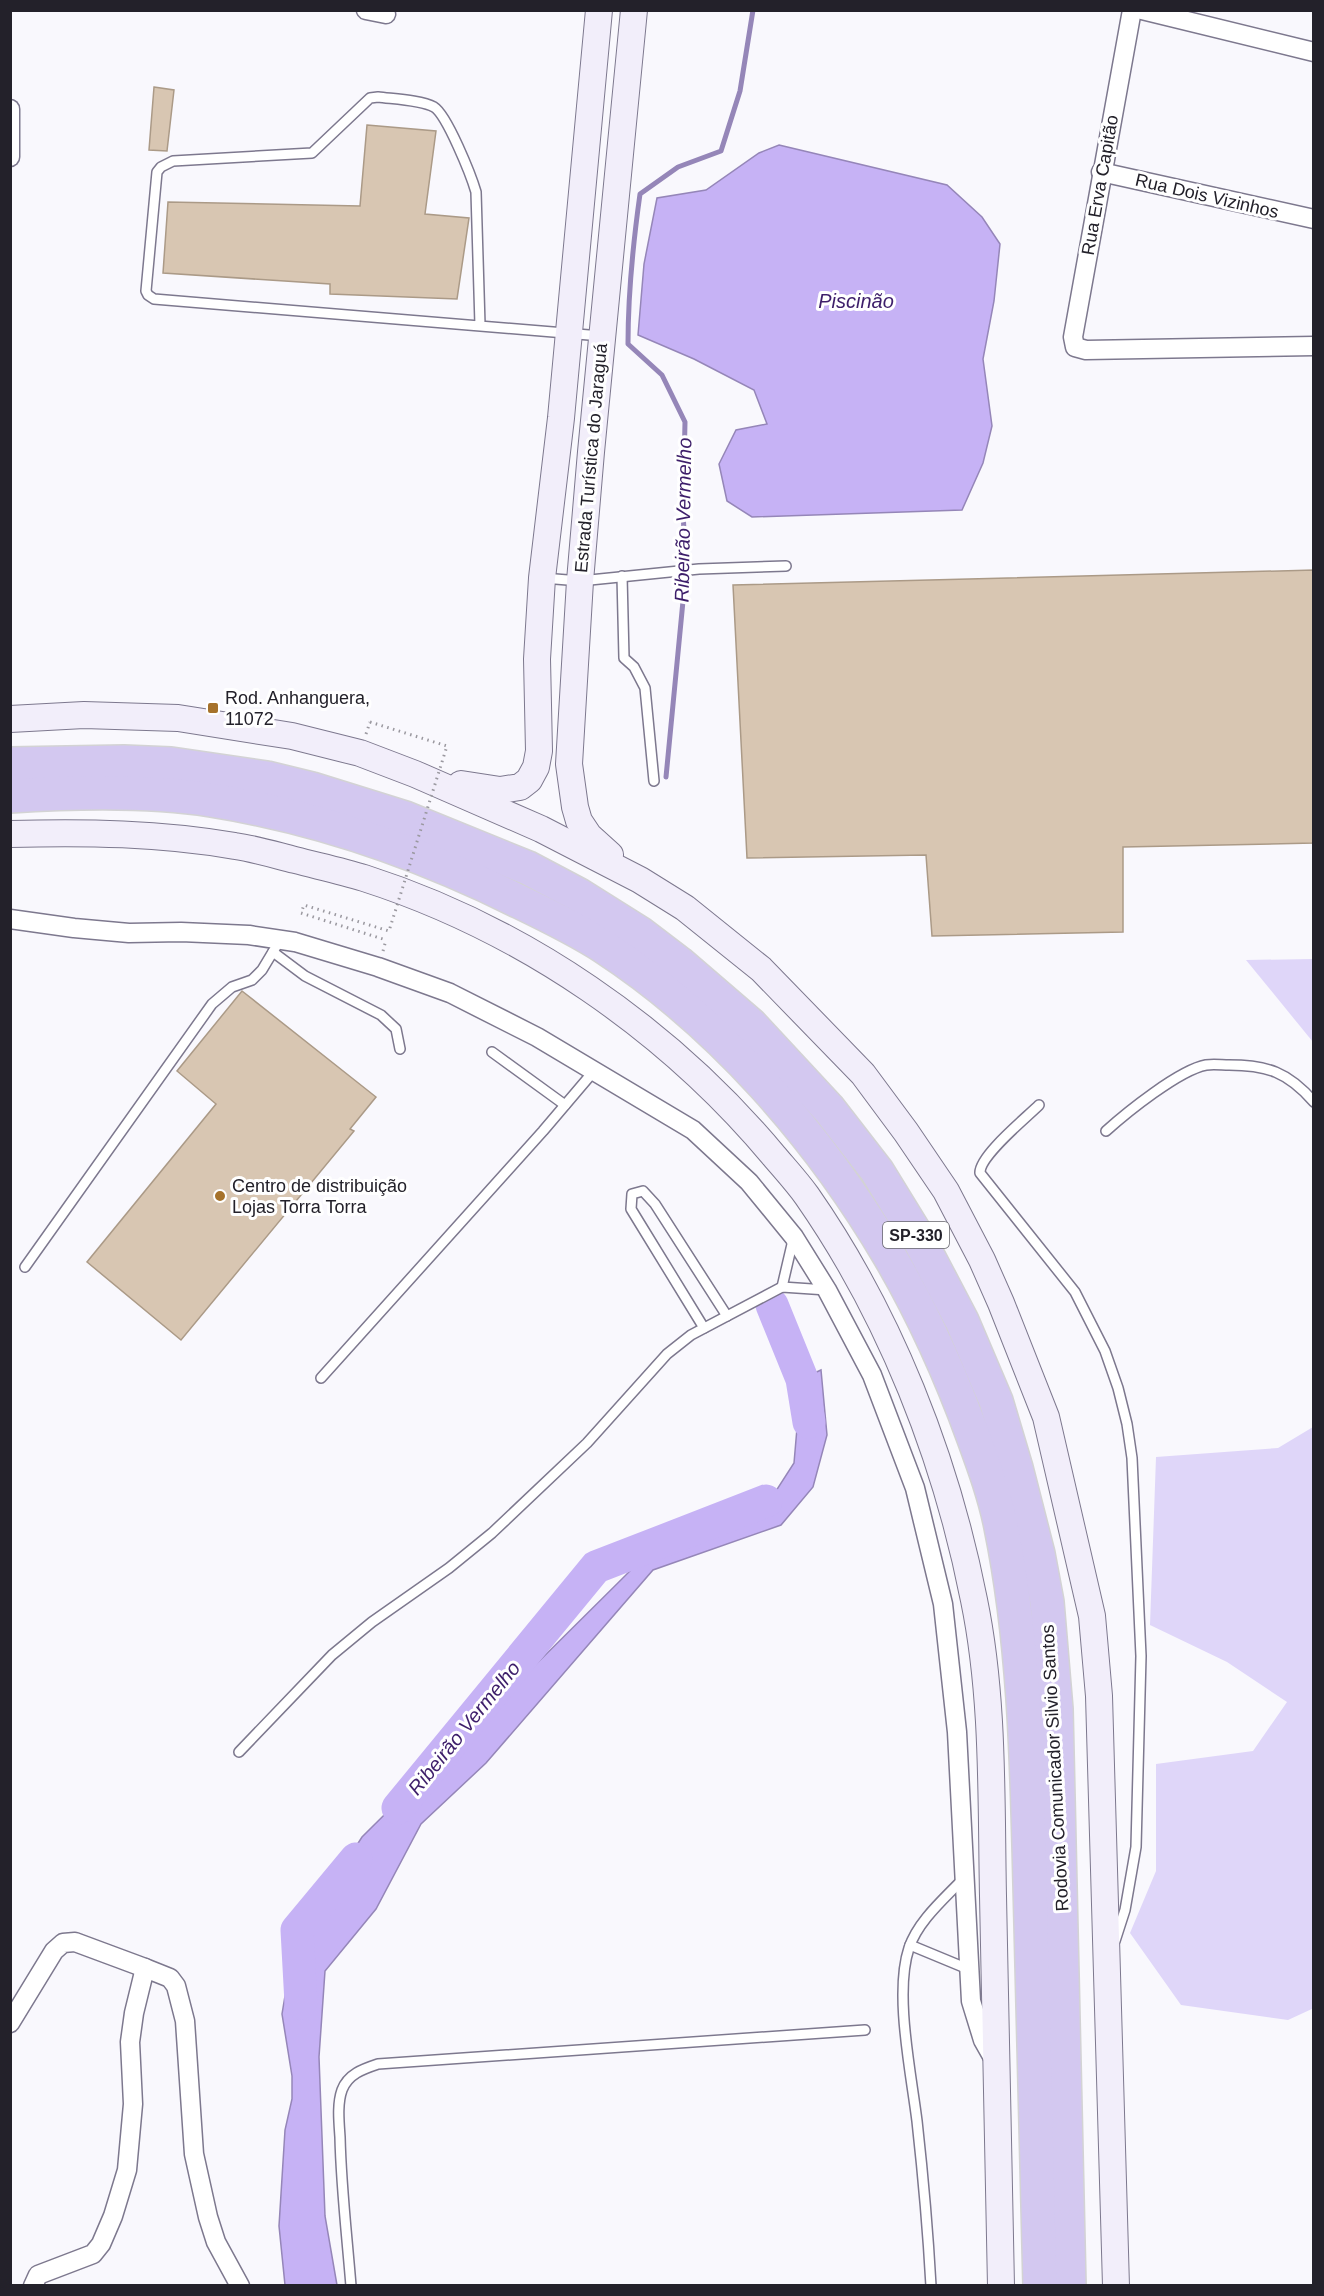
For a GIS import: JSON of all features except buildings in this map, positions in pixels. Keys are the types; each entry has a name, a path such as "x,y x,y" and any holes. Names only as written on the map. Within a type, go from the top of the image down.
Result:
{"highway":[{"name":"Rodovia Comunicador Silvio Santos","path":"10,764 136,762 207,768 267,778 312,789 405,818 528,868 579,895 641,934 679,963 751,1025 829,1109 877,1171 920,1241 962,1321 996,1401 1038,1554 1047,1602 1056,1720 1069,2286"},
{"name":"Rodovia Comunicador Silvio Santos","path":"10,796 53,793 132,794 209,799 335,827 438,864 497,891 604,947 661,990 725,1045 778,1101 867,1217 913,1295 950,1373 986,1472 1000,1522 1016,1609 1024,1712 1029,1845 1040,2286"}],"main road":[{"name":"Estrada Turística do Jaraguá","path":"415,774 484,789 501,790 520,787 529,780 536,767 539,751 537,659 542,578 569,333 599,10"},
{"name":"Estrada Turística do Jaraguá","path":"634,10 580,581 569,764 575,807 588,837 640,880"},
{"path":"10,719 84,716 178,718 292,736 360,753 415,774 541,829 640,880 685,908 761,969 863,1074 906,1132 946,1191 982,1260 1046,1417 1092,1616 1099,1696 1116,2286"},
{"path":"10,834 109,833 184,838 240,846 364,878 458,916 554,965 629,1016 713,1088 805,1193 841,1248 886,1334 922,1417 953,1512 975,1603 990,1720 1001,2286"}],"street":[{"path":"366,10 386,15"},
{"name":"Rua Erva Capitão","path":"1132,10 1073,337 1075,347 1086,350 1314,346"},
{"path":"1142,10 1314,52"},
{"path":"10,109 11,150"},
{"name":"Rua Dois Vizinhos","path":"1101,172 1314,219"},
{"path":"10,919 129,933 181,932 249,935 276,946 295,942 378,967 450,993 537,1037 693,1130 749,1182 794,1237 827,1290 872,1376 915,1488 943,1604 957,1732 971,2001 982,2040 997,2065"},
{"path":"10,2023 54,1952 63,1943 75,1941 170,1978 176,1986 185,2021 194,2154 208,2217 213,2234 240,2286"},
{"path":"33,2286 38,2275 93,2254 101,2244 112,2216 127,2170 132,2104 130,2042 134,2013 145,1968"}],"lane":[{"path":"480,325 476,192 471,175 440,111 432,106 378,97 370,98 363,102 312,153 173,161 157,172 146,291 154,299 602,336"},
{"path":"542,578 580,581 743,566 786,566"},
{"path":"622,576 624,658 634,667 645,688 654,781"},
{"path":"25,1267 212,1004 232,987 252,980 262,970 276,946 305,976 381,1015 396,1029 400,1049"},
{"path":"492,1052 565,1105"},
{"path":"1106,1131 1160,1089 1205,1065 1255,1065 1282,1074 1314,1102"},
{"path":"321,1378 594,1071"},
{"path":"1039,1105 987,1156 981,1165 980,1173 1075,1292 1105,1351 1118,1388 1132,1458 1141,1656 1136,1847 1125,1910 1107,1966"},
{"path":"704,1329 631,1209 632,1194 643,1191 656,1204 727,1316"},
{"path":"782,1287 794,1237"},
{"path":"239,1752 332,1655 372,1622 449,1568 492,1533 586,1443 667,1354 691,1335 782,1287 827,1290"},
{"path":"931,2286 922,2161 902,1998 910,1945 936,1907 964,1878"},
{"path":"910,1945 968,1969"},
{"path":"351,2286 341,2174 339,2110 342,2091 350,2077 364,2068 378,2064 865,2030"}],"path":[{"path":"370,722 447,746 389,931 304,905 301,913 386,940"}],"shaded area":[{"path":"1314,959 1313,1042 1246,960"},
{"path":"1313,1427 1314,2008 1288,2020 1181,2005 1130,1933 1156,1871 1156,1764 1253,1751 1287,1702 1227,1662 1150,1625 1156,1457 1278,1448"}],"water":[{"name":"Piscinão","path":"779,145 947,185 982,217 1000,244 994,301 983,359 992,426 983,463 962,510 752,517 727,501 719,464 736,430 767,424 754,390 694,359 638,335 644,264 657,198 706,190 759,153"},
{"name":"Ribeirão Vermelho","path":"821,1370 827,1435 813,1487 781,1525 653,1570 486,1763 421,1824 376,1909 325,1971 319,2057 325,2216 337,2285 285,2285 279,2226 285,2130 292,2099 292,2076 282,2014 287,1984 333,1882 362,1837 644,1557 776,1491 794,1463 797,1428 789,1385"}],"waterway":[{"name":"Ribeirão Vermelho","path":"666,777 686,570 683,512 685,422 662,375 628,344 635,231 640,194 678,167 721,151 740,91 753,10"},
{"name":"Ribeirão Vermelho","path":"772,1305 802,1379 809,1422"},
{"name":"Ribeirão Vermelho","path":"398,1808 596,1567 766,1501"},
{"name":"Ribeirão Vermelho","path":"301,2003 297,1930 356,1859"}],"place":[{"name":"Rod. Anhanguera, 11072","path":"213,708"},
{"name":"Centro de distribuição Lojas Torra Torra","path":"220,1196"}]}
